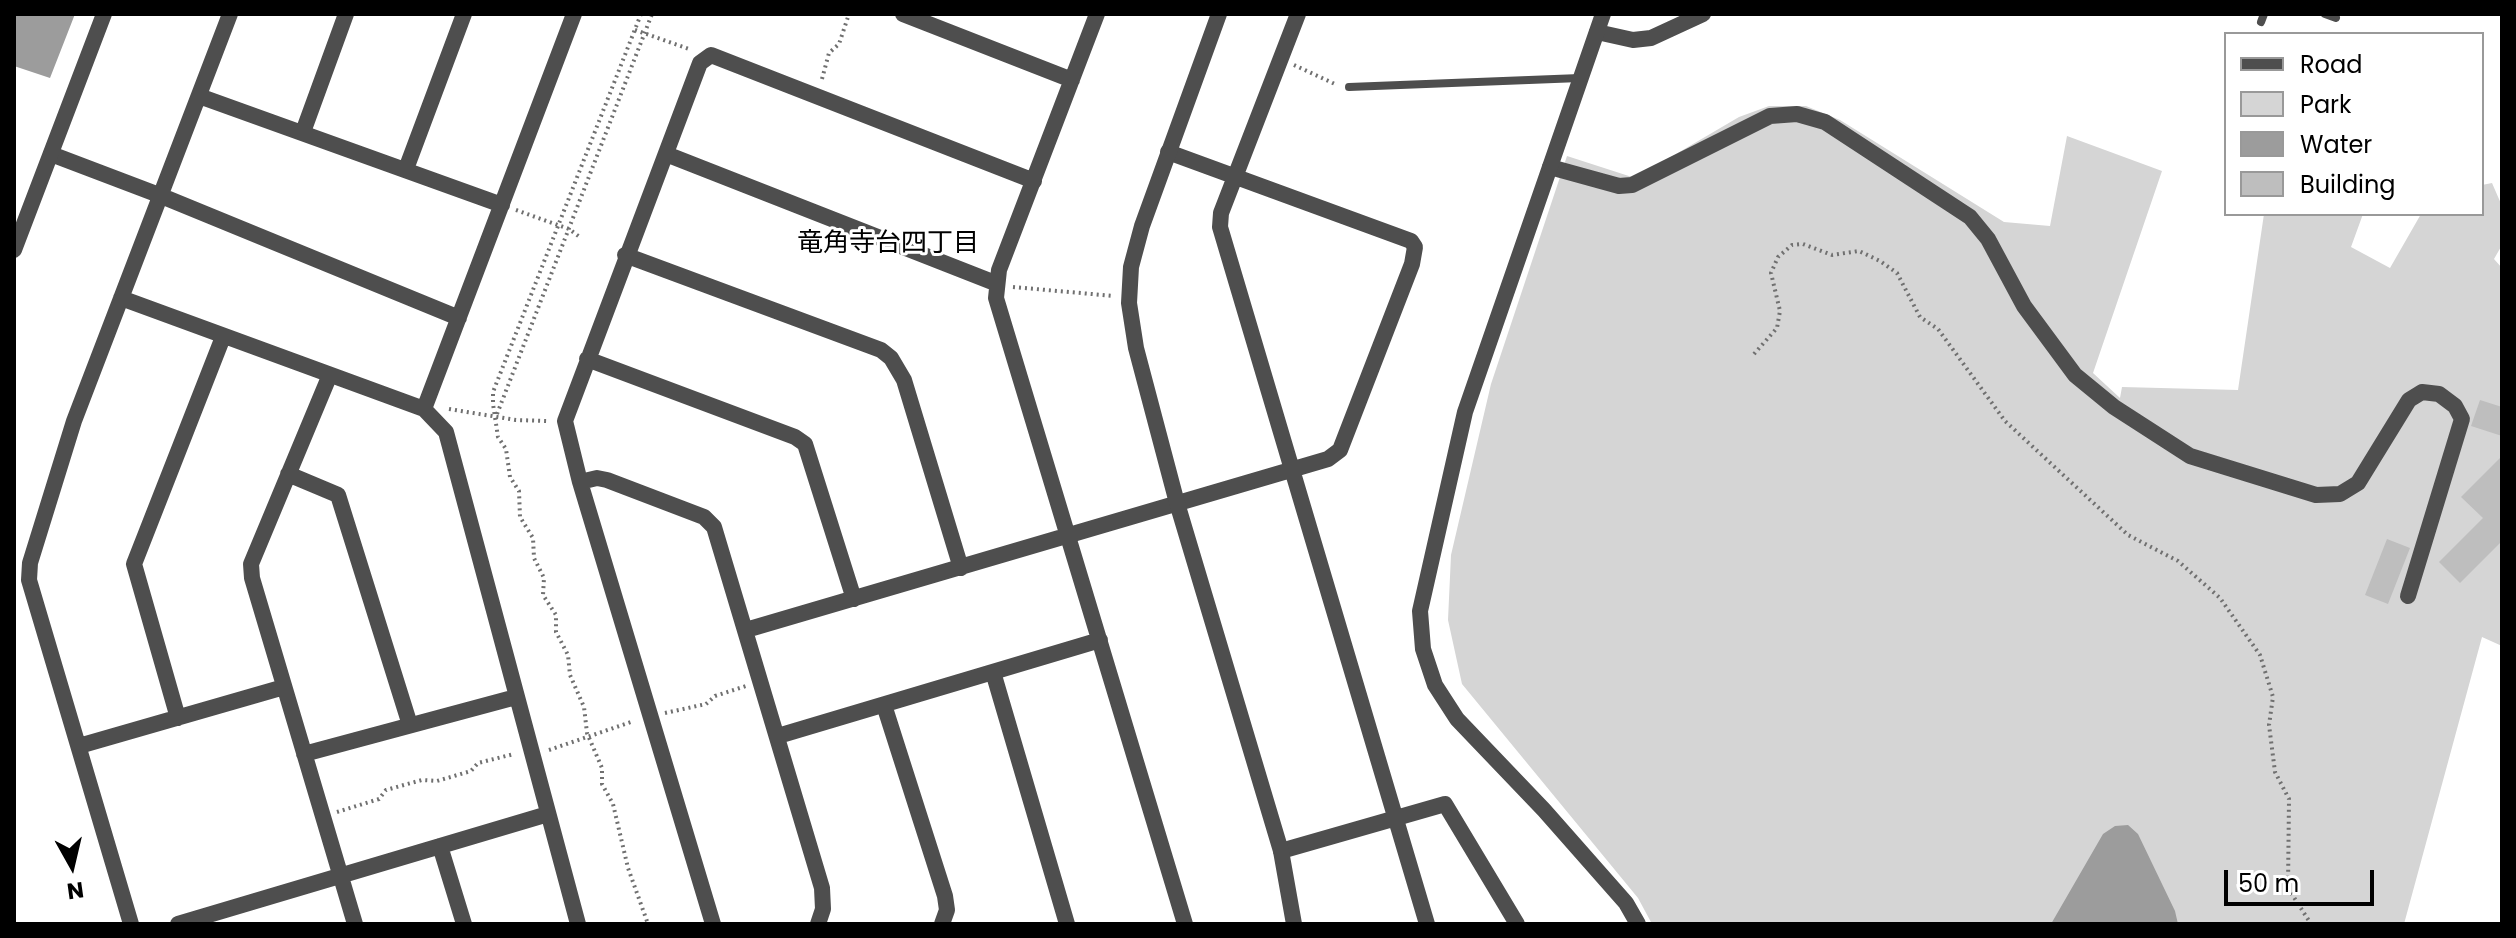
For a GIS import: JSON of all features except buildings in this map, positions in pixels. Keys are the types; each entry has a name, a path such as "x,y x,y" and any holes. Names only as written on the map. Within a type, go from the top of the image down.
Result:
{"street":[{"path":"14,250 104,14"},
{"path":"131,924 29,580 30,563 74,421 230,14"},
{"path":"303,132 346,14"},
{"path":"406,169 464,14"},
{"path":"424,409 574,14"},
{"path":"903,14 1072,80"},
{"path":"1097,14 995,283 996,298 1185,924"},
{"path":"1219,14 1135,249 1129,303 1136,348 1177,503 1281,851 1294,924"},
{"path":"1298,14 1221,213 1220,227 1427,924"},
{"path":"1603,14 1465,412 1420,611 1423,649 1435,685 1457,719 1544,810 1626,903 1638,924"},
{"path":"1597,32 1633,40 1651,38 1703,14"},
{"path":"713,924 580,482 565,421 625,255 705,57 711,55 1034,181"},
{"path":"199,96 502,205"},
{"path":"1550,167 1619,186 1632,185 1770,116 1797,114 1825,122 1970,217 1988,239 2024,306 2075,375 2114,407 2190,456 2316,495 2340,494 2358,483 2409,400 2422,392 2439,394 2455,406 2462,419 2408,596"},
{"path":"746,630 1328,459 1345,442 1412,264 1415,247 1404,236 1168,152"},
{"path":"51,154 459,318"},
{"path":"666,154 995,283"},
{"path":"625,255 881,350 891,358 904,380 961,568"},
{"path":"121,298 329,377 424,409 446,432 578,924"},
{"path":"178,718 134,564 223,337"},
{"path":"587,359 795,437 805,444 854,599"},
{"path":"329,377 251,564 252,578 355,924"},
{"path":"288,474 338,495 410,725"},
{"path":"580,482 597,478 607,480 710,521 746,630 822,888 823,909 818,924"},
{"path":"778,736 1100,640"},
{"path":"993,672 1067,924"},
{"path":"79,746 284,687"},
{"path":"304,754 516,697"},
{"path":"884,705 945,896 947,910 942,924"},
{"path":"1281,851 1445,804 1517,924"},
{"path":"178,924 548,814"},
{"path":"440,846 464,924"},
{"path":"235,907 239,924"}],"lane":[{"path":"2325,14 2336,18"},
{"path":"1345,87 1582,77"}],"path":[{"path":"641,14 493,392 510,477 519,491 520,517 533,538 534,558 544,578 543,595 556,615 556,632 568,655 570,675 584,707 587,733 602,768 602,784 613,804 640,910 648,924"},
{"path":"496,416 652,14"},
{"path":"817,96 829,53 839,44 849,14"},
{"path":"635,30 705,57"},
{"path":"1290,63 1345,87"},
{"path":"502,205 569,229 581,238"},
{"path":"1754,354 1777,328 1780,311 1771,273 1778,257 1792,245 1803,244 1832,255 1859,251 1880,261 1897,273 1920,317 1938,329 2005,421 2128,535 2178,561 2220,598 2260,655 2273,697 2269,725 2275,772 2289,799 2288,888 2311,924"},
{"path":"995,283 1050,289 1058,294 1114,296"},
{"path":"443,407 496,416 565,421"}],"green space":[{"path":"1769,106 1806,106 1840,120 2004,222 2050,226 2067,136 2162,171 2093,373 2120,398 2122,387 2238,390 2264,216 2362,216 2351,247 2390,268 2420,216 2484,216 2484,185 2492,183 2502,206 2502,245 2494,259 2502,268 2502,646 2482,637 2404,924 1652,924 1638,898 1462,684 1448,620 1451,555 1491,384 1567,156 1635,178 1739,117"}],"water":[{"path":"14,14 75,14 50,78 14,66"},
{"path":"2128,825 2138,834 2175,911 2178,924 2051,924 2103,834 2115,826"}],"district":[{"name":"竜角寺台四丁目","path":"888,244"}]}
